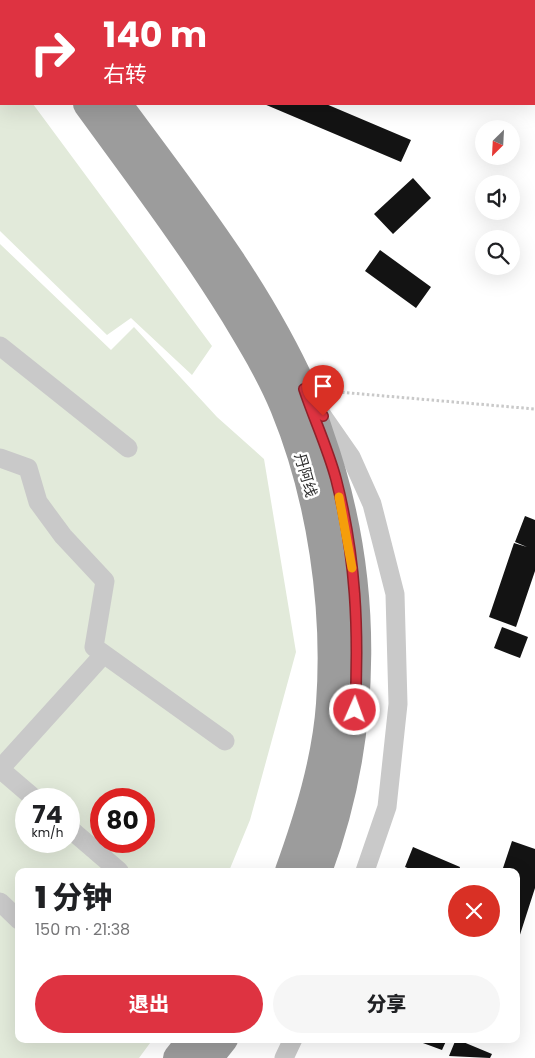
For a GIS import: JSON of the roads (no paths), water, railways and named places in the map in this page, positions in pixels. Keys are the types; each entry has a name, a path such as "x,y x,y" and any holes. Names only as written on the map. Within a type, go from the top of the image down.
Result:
{"highway":[{"name":"丹阿线","path":"88,105 203,262 251,341 284,406 309,478 323,553 332,640 330,706 321,761 305,828 290,868"},
{"name":"丹阿线","path":"119,105 224,247 268,320 304,389 335,478 351,557 358,642 355,710 346,775 332,835 319,868"},
{"path":"177,1058 189,1043"},
{"path":"209,1058 221,1043"}],"street":[{"path":"0,346 128,448"},
{"path":"304,389 351,457 372,504 395,594 398,704 387,807 366,868"},
{"path":"0,458 28,468 38,502 63,536 105,582 94,647 225,741"},
{"path":"22,788 0,769 104,654"},
{"path":"80,837 116,868"},
{"path":"0,902 15,916"},
{"path":"284,1058 292,1043"}]}
